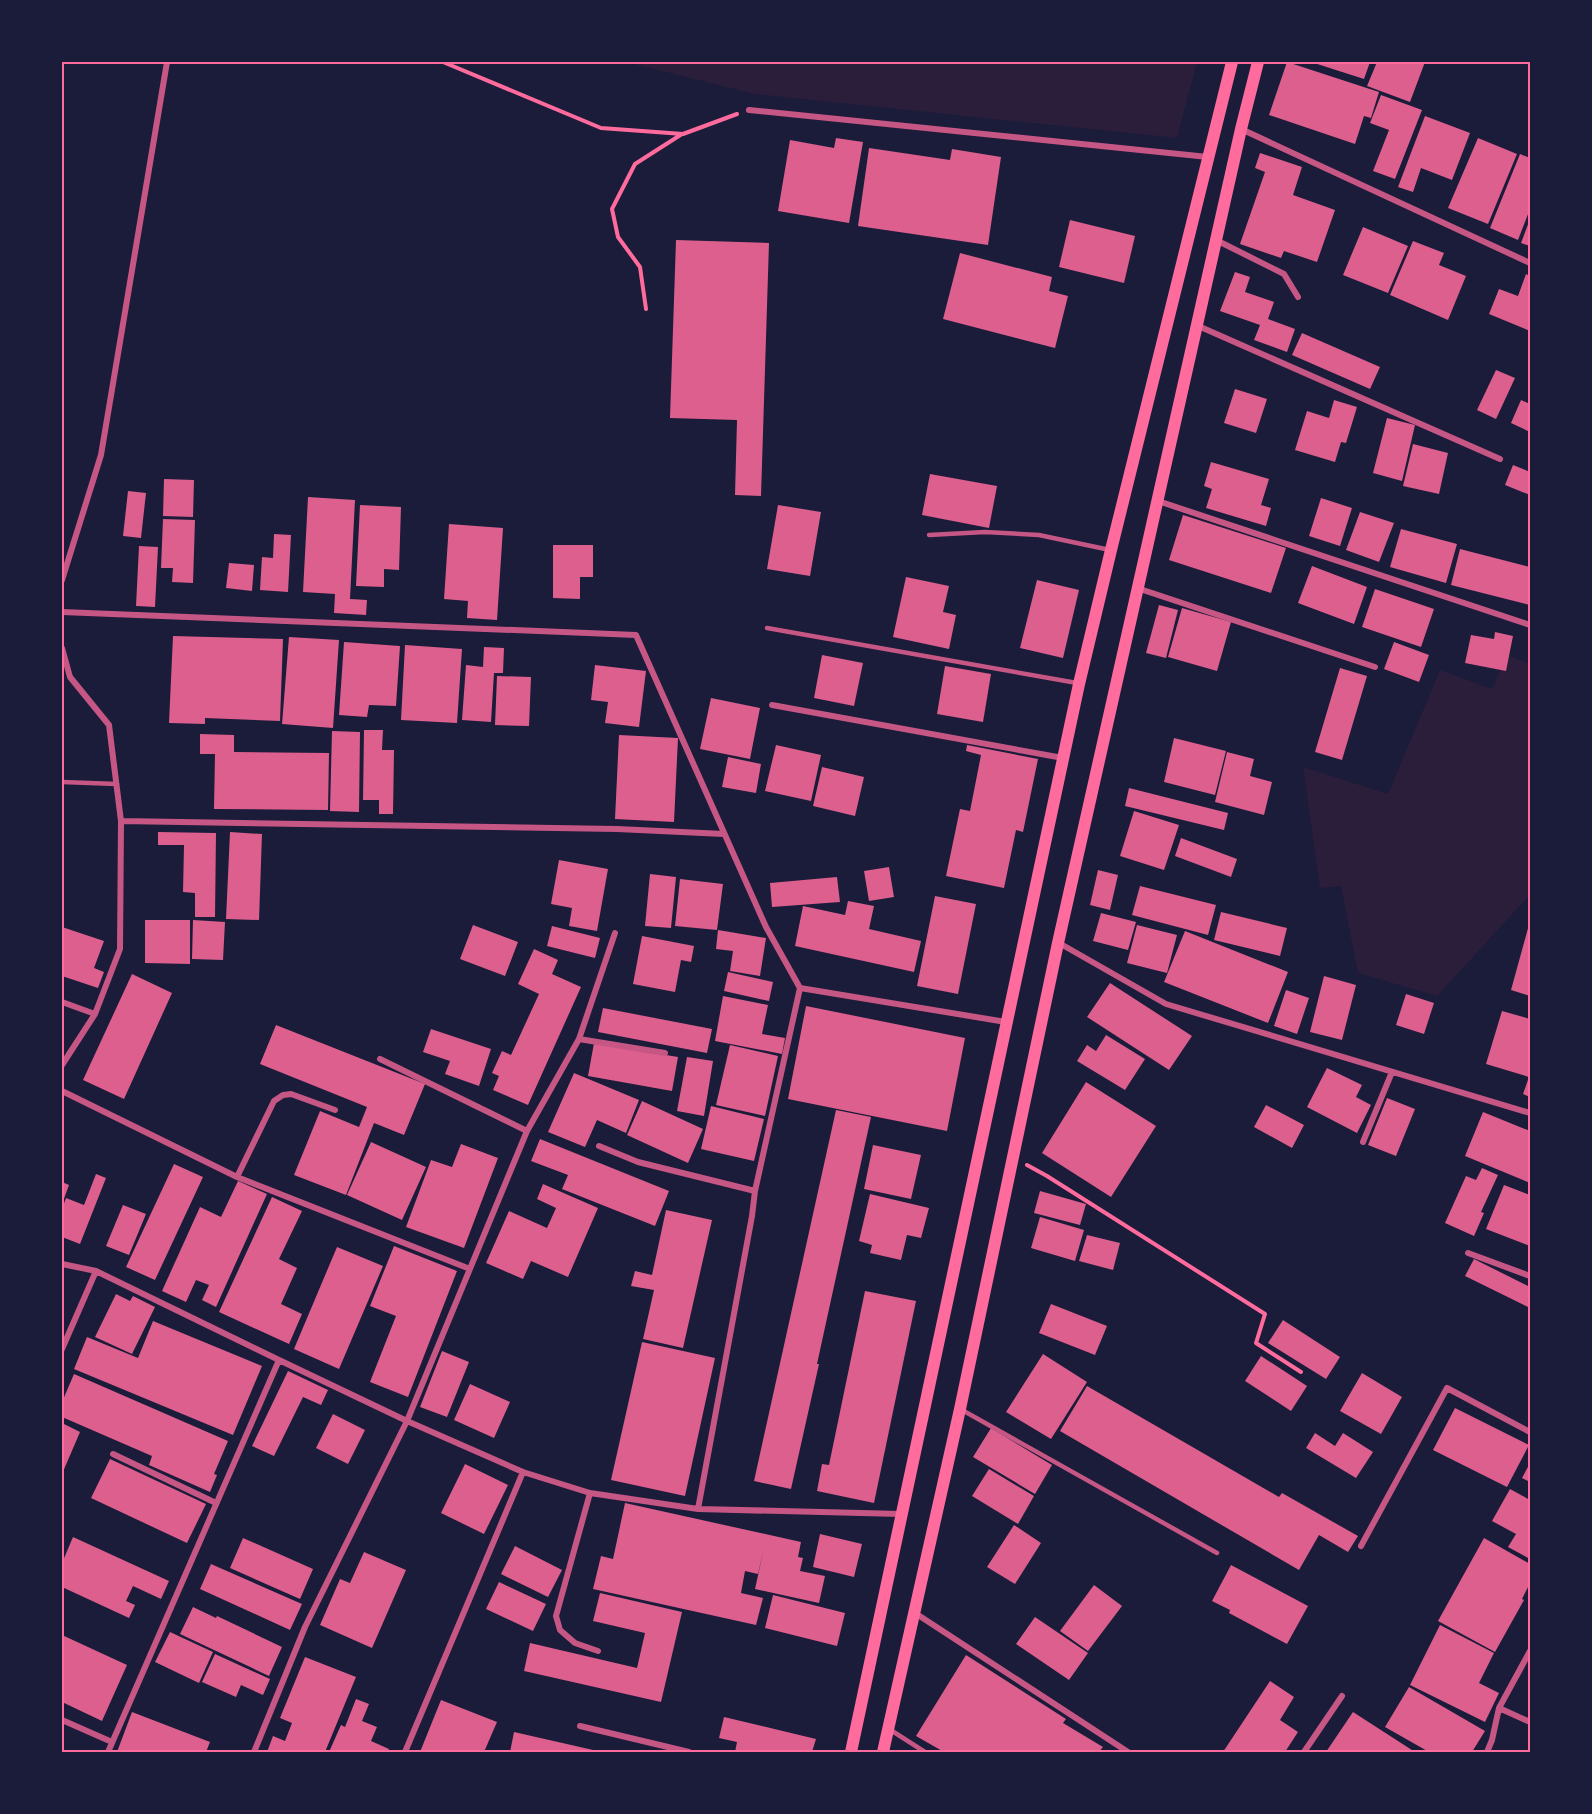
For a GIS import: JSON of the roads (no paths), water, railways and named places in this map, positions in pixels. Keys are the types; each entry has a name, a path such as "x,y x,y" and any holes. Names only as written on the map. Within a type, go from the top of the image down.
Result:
{"main road":[{"path":"851,1752 1079,684 1232,62"},
{"path":"883,1752 960,1409 1058,943 1215,240 1258,62"}],"street":[{"path":"62,579 101,455 167,62"},
{"path":"748,110 1208,157"},
{"path":"1241,129 1530,263"},
{"path":"1215,240 1284,274 1298,297"},
{"path":"1196,325 1500,459"},
{"path":"1157,501 1530,625"},
{"path":"1137,588 1375,667"},
{"path":"62,612 636,635 766,927 800,988 755,1191 698,1509"},
{"path":"62,648 70,677 109,725 121,821 120,949 95,1014 62,1065"},
{"path":"772,705 1063,758"},
{"path":"121,821 617,829 724,834"},
{"path":"254,1752 305,1627 407,1421 527,1131 579,1038 615,933"},
{"path":"1058,943 1166,1004 1530,1113"},
{"path":"800,988 1008,1022"},
{"path":"62,1002 95,1014"},
{"path":"579,1038 665,1053"},
{"path":"380,1059 527,1131"},
{"path":"1363,1142 1392,1072"},
{"path":"62,1091 237,1177 470,1269"},
{"path":"237,1177 274,1101 283,1095 291,1094 335,1110"},
{"path":"599,1146 638,1162 755,1191"},
{"path":"1468,1253 1530,1276"},
{"path":"62,1264 96,1271 407,1421 524,1473 590,1493 698,1509 902,1514"},
{"path":"62,1348 96,1271"},
{"path":"108,1752 279,1360"},
{"path":"1361,1546 1447,1388 1530,1432"},
{"path":"113,1454 216,1503"},
{"path":"405,1752 524,1473"},
{"path":"590,1493 556,1616 560,1630 575,1643 598,1651"},
{"path":"915,1613 1128,1752"},
{"path":"1487,1752 1499,1708 1530,1651"},
{"path":"1304,1752 1342,1696"},
{"path":"1499,1708 1530,1722"},
{"path":"62,1720 112,1742"},
{"path":"580,1726 689,1752"}],"lane":[{"path":"929,535 985,532 1039,535 1111,550"},
{"path":"767,628 1079,684"},
{"path":"62,782 117,784"},
{"path":"960,1409 1217,1553"},
{"path":"889,1729 925,1752"}]}
